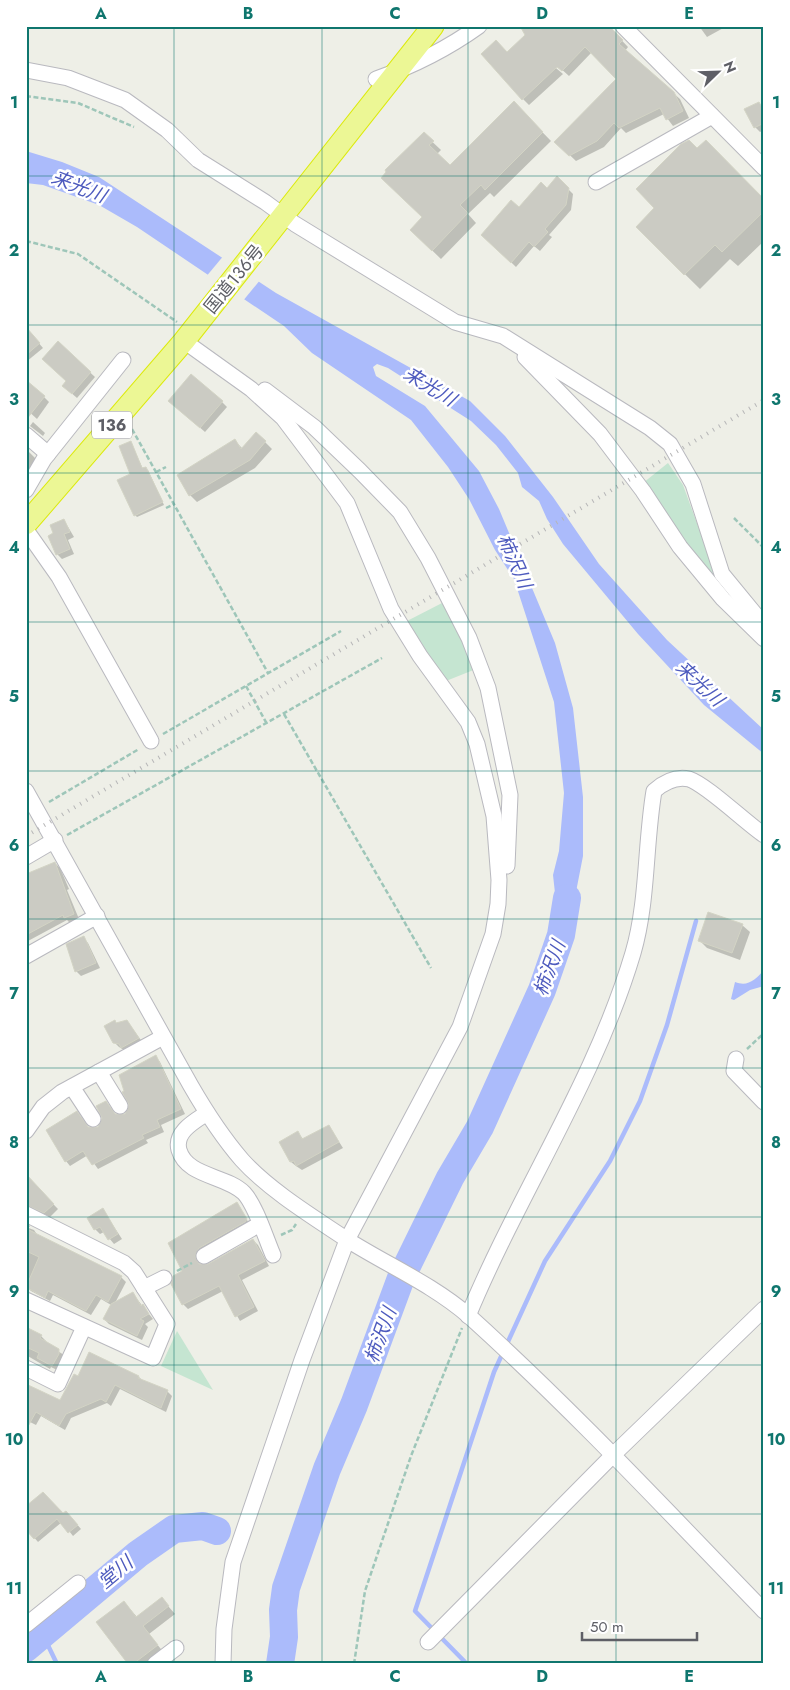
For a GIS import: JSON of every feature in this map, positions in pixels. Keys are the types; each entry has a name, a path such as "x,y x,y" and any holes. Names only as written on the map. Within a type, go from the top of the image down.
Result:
{"highway":[{"name":"国道136号","path":"276,218 415,26"},
{"name":"国道136号","path":"26,524 276,218 400,71 433,26"},
{"name":"国道136号","path":"26,506 188,328"}],"street":[{"path":"376,79 400,71 455,43 479,26"},
{"path":"623,26 764,168"},
{"path":"26,70 68,78 125,100 167,130 198,160 276,218 455,322 503,336 650,428 670,444 693,484 722,574 764,625"},
{"path":"596,182 712,116"},
{"path":"188,328 220,366 251,389 283,418 347,503 392,608 420,656 468,722 477,744 494,816 498,865 498,901"},
{"path":"503,336 600,434 643,491 680,547 723,600 764,639"},
{"path":"26,490 48,454 123,360"},
{"path":"220,366 252,380 314,428 360,470 400,512 439,578 469,638 488,688 497,724 510,795 507,870 498,901 493,934 460,1027 352,1242 302,1360 233,1562 224,1629 223,1664"},
{"path":"26,436 48,454"},
{"path":"26,530 59,577 151,741"},
{"path":"464,1312 567,1114 618,999 634,951 643,896 654,792 663,782 675,779 689,780 764,835"},
{"path":"26,791 207,1114 243,1161 273,1187 352,1242 436,1291 464,1312 613,1455 764,1611"},
{"path":"26,857 54,840"},
{"path":"26,956 97,916"},
{"path":"26,1131 43,1107 72,1087 163,1036"},
{"path":"736,1059 734,1071 764,1102"},
{"path":"99,1072 120,1106"},
{"path":"72,1087 93,1119"},
{"path":"207,1114 190,1124 182,1134 178,1144 181,1156 190,1166 244,1193 273,1255"},
{"path":"26,1214 124,1263 134,1272 167,1324 153,1358 26,1300"},
{"path":"204,1256 260,1224"},
{"path":"144,1288 164,1278"},
{"path":"428,1642 613,1455 764,1309"},
{"path":"26,1368 58,1384 84,1327"},
{"path":"26,1625 78,1583"},
{"path":"155,1664 176,1648"}],"path":[{"path":"26,96 78,103 140,130"},
{"path":"26,241 78,254 188,328"},
{"path":"132,429 268,673"},
{"path":"156,472 166,466"},
{"path":"166,508 174,504"},
{"path":"734,518 764,548"},
{"path":"37,810 151,741 342,631"},
{"path":"54,840 77,831 382,658"},
{"path":"246,686 267,724"},
{"path":"284,714 431,968"},
{"path":"736,1059 764,1033"},
{"path":"164,1278 204,1256"},
{"path":"354,1664 365,1591 411,1456 464,1312"}],"green space":[{"path":"668,463 683,485 710,559 764,632 716,585 643,483"},
{"path":"444,602 476,669 446,681 407,621"},
{"path":"177,1331 213,1390 161,1366"}],"water":[{"name":"来光川","path":"26,151 62,162 99,177 276,293 470,401 505,436 553,497 599,564 667,640 764,730 764,754 704,705 638,634 563,544 547,519 539,501 522,487 518,473 496,445 471,421 388,368 377,364 373,367 376,376 425,406 479,471 499,509 555,643 573,708 583,797 583,856 567,938 553,933 556,902 553,875 559,851 564,793 554,702 514,579 495,550 469,499 448,467 411,420 312,353 284,326 137,227 99,205 43,185 26,183"},
{"path":"764,970 764,986 750,990 734,1000 731,999 735,982 744,984 751,982"}],"pier":[{"path":"225,254 261,279 242,302 205,278"}],"building":[{"path":"520,26 609,26 623,40 619,44 674,92 683,111 666,120 660,108 619,128 614,123 597,141 569,156 554,142 616,79 585,47 562,71 557,67 522,100 481,54 496,40 507,52 525,35"},
{"path":"514,101 543,132 485,190 481,185 460,205 468,213 432,251 410,230 422,217 381,178 386,172 385,170 424,132 434,141 429,145 450,165"},
{"path":"759,102 764,111 764,123 754,128 744,109"},
{"path":"689,140 697,148 706,140 764,199 764,211 722,252 715,245 684,275 636,227 654,208 636,189 681,144"},
{"path":"557,176 569,188 566,205 545,229 548,232 534,247 529,242 511,263 481,235 511,200 519,207 541,182 547,188"},
{"path":"26,327 40,343 26,355"},
{"path":"58,341 91,372 72,394 62,386 66,381 42,359"},
{"path":"191,374 223,401 200,428 168,401"},
{"path":"26,380 45,396 26,420"},
{"path":"256,432 266,441 250,460 189,496 177,475 235,439 241,449"},
{"path":"131,441 142,468 146,467 163,502 134,516 117,480 130,474 119,446"},
{"path":"64,519 70,532 64,534 70,549 56,555 48,536 53,533 50,525"},
{"path":"55,862 74,914 64,918 63,915 26,935 26,874"},
{"path":"708,912 743,924 732,953 698,941"},
{"path":"84,936 96,963 75,972 66,944"},
{"path":"115,1020 116,1023 127,1020 139,1038 121,1048 119,1044 113,1043 104,1026"},
{"path":"156,1055 181,1109 157,1120 160,1127 142,1135 144,1138 92,1165 83,1151 65,1162 46,1130 77,1111 88,1127 98,1127 102,1118 96,1106 106,1101 115,1114 125,1114 129,1105 122,1092 124,1091 119,1075"},
{"path":"329,1125 339,1142 296,1166 294,1161 290,1162 279,1142 298,1131 302,1139"},
{"path":"26,1174 54,1204 44,1213 26,1205"},
{"path":"237,1202 247,1219 245,1222 199,1248 195,1256 199,1264 208,1264 253,1239 265,1261 238,1275 254,1307 235,1317 219,1286 182,1305 171,1284 173,1276 182,1271 168,1243"},
{"path":"103,1208 118,1234 108,1240 100,1227 94,1230 87,1218"},
{"path":"26,1225 30,1226 27,1229 122,1276 108,1302 96,1295 86,1311 48,1291 45,1298 26,1287 39,1257 26,1251"},
{"path":"133,1292 141,1306 143,1304 149,1314 140,1319 144,1321 137,1336 103,1319 111,1304"},
{"path":"26,1327 42,1335 40,1338 59,1349 59,1354 52,1366 37,1358 39,1353 26,1347"},
{"path":"89,1352 139,1376 138,1378 168,1390 161,1408 115,1385 106,1402 101,1399 66,1414 59,1426 36,1412 26,1430 26,1384 60,1400 74,1374 78,1376"},
{"path":"43,1492 63,1513 66,1511 78,1525 68,1533 57,1519 34,1539 26,1530 26,1506"},
{"path":"162,1597 169,1606 143,1626 158,1645 133,1664 128,1664 96,1622 124,1601 136,1617"}],"waterway":[{"name":"柿沢川","path":"280,1664 284,1637 283,1610 286,1588 327,1469 354,1405 401,1278 450,1178 480,1127 542,990 561,935 567,898"},
{"path":"467,1664 415,1611 494,1372 545,1261 610,1161 640,1101 667,1025 696,921"},
{"name":"堂川","path":"26,1648 138,1554 174,1529 203,1526 217,1531"},
{"path":"43,1635 57,1664"}],"railway":[{"path":"26,836 764,400"}]}
